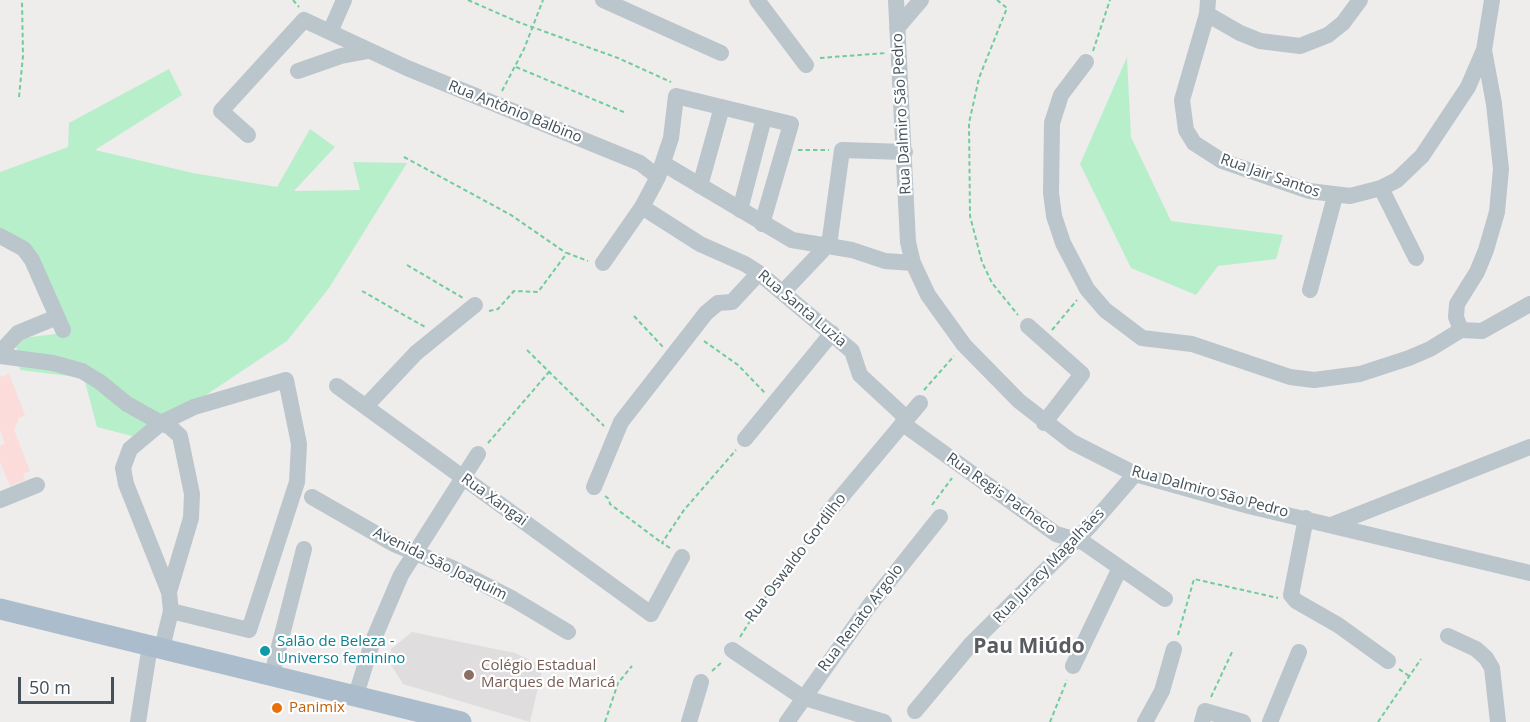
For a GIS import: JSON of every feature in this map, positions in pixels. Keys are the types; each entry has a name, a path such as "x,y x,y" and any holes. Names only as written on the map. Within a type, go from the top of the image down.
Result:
{"main road":[{"path":"0,609 461,722"}],"street":[{"path":"330,32 344,0"},
{"path":"603,0 721,53"},
{"path":"757,0 806,65"},
{"name":"Rua Dalmiro São Pedro","path":"896,0 908,242 913,263 928,295 963,345 1044,423 1100,458 1135,474 1239,503 1334,524 1530,573"},
{"path":"897,28 921,0"},
{"path":"1208,7 1240,33 1260,41 1300,46 1328,35 1343,23 1360,0"},
{"name":"Rua Jair Santos","path":"1208,7 1182,100 1186,130 1194,143 1222,161 1309,190 1335,196 1350,196 1382,188 1410,169 1422,156 1468,87 1484,50 1492,0"},
{"name":"Rua Antônio Balbino","path":"248,135 220,111 304,20 368,51 700,186 792,240 852,250 885,261 913,263"},
{"path":"1461,330 1456,317 1458,304 1478,272 1486,250 1497,212 1501,170 1484,50"},
{"path":"298,71 341,56 368,51"},
{"path":"1086,62 1061,95 1050,139 1053,216 1063,243 1088,289 1105,310 1148,340 1192,344 1290,377 1314,380 1360,374 1408,358 1430,349 1461,330 1482,331 1530,303"},
{"path":"603,263 642,207 661,171 671,138 676,96 791,124 762,224"},
{"path":"700,186 722,107"},
{"path":"740,210 764,118"},
{"path":"783,292 826,246 830,238 842,150 905,152"},
{"path":"1382,188 1416,258"},
{"path":"1310,290 1335,196"},
{"name":"Rua Santa Luzia","path":"642,207 700,244 745,264 783,292 852,351 864,380 902,414 904,420"},
{"path":"0,236 24,249 32,260 60,323 18,333 6,346 1,356 53,363 82,371 127,404 170,427 180,436 192,494 191,518 170,592 171,611 156,646 138,722"},
{"path":"594,487 621,422 712,307 732,302 759,273"},
{"path":"366,406 416,353 475,305"},
{"path":"1028,326 1082,374 1044,423"},
{"path":"745,440 832,333"},
{"path":"170,592 126,484 123,468 130,450 160,423 195,407 286,380 299,444 297,482 249,630 171,611"},
{"name":"Rua Xangai","path":"337,386 651,614 682,557"},
{"name":"Rua Oswaldo Gordilho","path":"827,514 920,403"},
{"name":"Rua Regis Pacheco","path":"904,420 906,426 1056,534 1083,542 1165,599"},
{"path":"1334,524 1530,447"},
{"path":"356,695 376,634 413,553 478,454"},
{"name":"Rua Juracy Magalhães","path":"915,711 971,645 1135,474"},
{"path":"0,500 37,485"},
{"name":"Avenida São Joaquim","path":"312,497 413,553 452,568 513,599 568,632"},
{"name":"Rua Renato Argolo","path":"786,722 869,606 940,517"},
{"path":"1306,518 1291,587 1292,595 1296,601 1338,625 1388,662"},
{"path":"272,674 304,549"},
{"path":"1073,666 1120,568"},
{"path":"1448,636 1476,649 1486,658 1492,668 1498,722"},
{"path":"1145,722 1162,692 1174,649"},
{"path":"732,650 802,697 884,722"},
{"path":"1270,722 1299,652"},
{"path":"689,722 701,682"},
{"path":"1203,717 1243,722"}],"path":[{"path":"19,97 23,56 22,0"},
{"path":"468,0 618,58 675,84 676,96"},
{"path":"496,104 516,67 543,0"},
{"path":"997,0 1007,8 979,78 969,123 970,216 974,238 992,283 1028,326"},
{"path":"1086,62 1097,43 1110,0"},
{"path":"806,65 821,58 898,53"},
{"path":"516,67 626,113"},
{"path":"783,149 842,150"},
{"path":"404,157 511,215 567,253 580,259 603,263"},
{"path":"407,265 475,305 492,311 498,309 514,291 538,292 567,253"},
{"path":"1043,341 1088,289"},
{"path":"362,291 437,335"},
{"path":"634,316 673,358"},
{"path":"691,333 738,365 775,403"},
{"path":"920,403 916,399 963,345"},
{"path":"527,351 614,436"},
{"path":"478,454 549,371"},
{"path":"662,543 684,510 745,440"},
{"path":"940,517 930,507 961,466"},
{"path":"594,487 609,499 610,504 682,557"},
{"name":"Rua Oswaldo Gordilho","path":"701,682 732,650 761,602 827,514"},
{"path":"1174,649 1194,579 1296,601"},
{"path":"1203,717 1233,650"},
{"path":"1378,722 1421,658"},
{"path":"604,722 618,683 632,666"},
{"path":"1050,722 1073,666"}],"shaded area":[{"path":"9,374 25,415 19,418 14,430 30,471 23,474 25,480 10,486 0,462 0,446 5,443 0,430 0,375 2,377"},
{"name":"Colégio Estadual Marques de Maricá","path":"412,632 515,653 543,666 530,722 403,684 391,665 391,649"}],"green space":[{"path":"1127,57 1131,137 1171,221 1283,235 1276,259 1218,266 1196,295 1131,268 1080,164"},
{"path":"169,69 182,95 95,150 193,173 277,187 310,129 335,147 294,191 360,190 353,162 407,163 329,288 287,341 209,393 147,440 97,427 84,378 20,370 15,339 71,332 30,243 0,231 0,172 68,147 69,123"}],"place":[{"name":"Salão de Beleza - Universo feminino","path":"265,651"},
{"name":"Colégio Estadual Marques de Maricá","path":"469,675"},
{"name":"Panimix","path":"277,708"}],"district":[{"name":"Pau Miúdo","path":"1029,647"}]}
